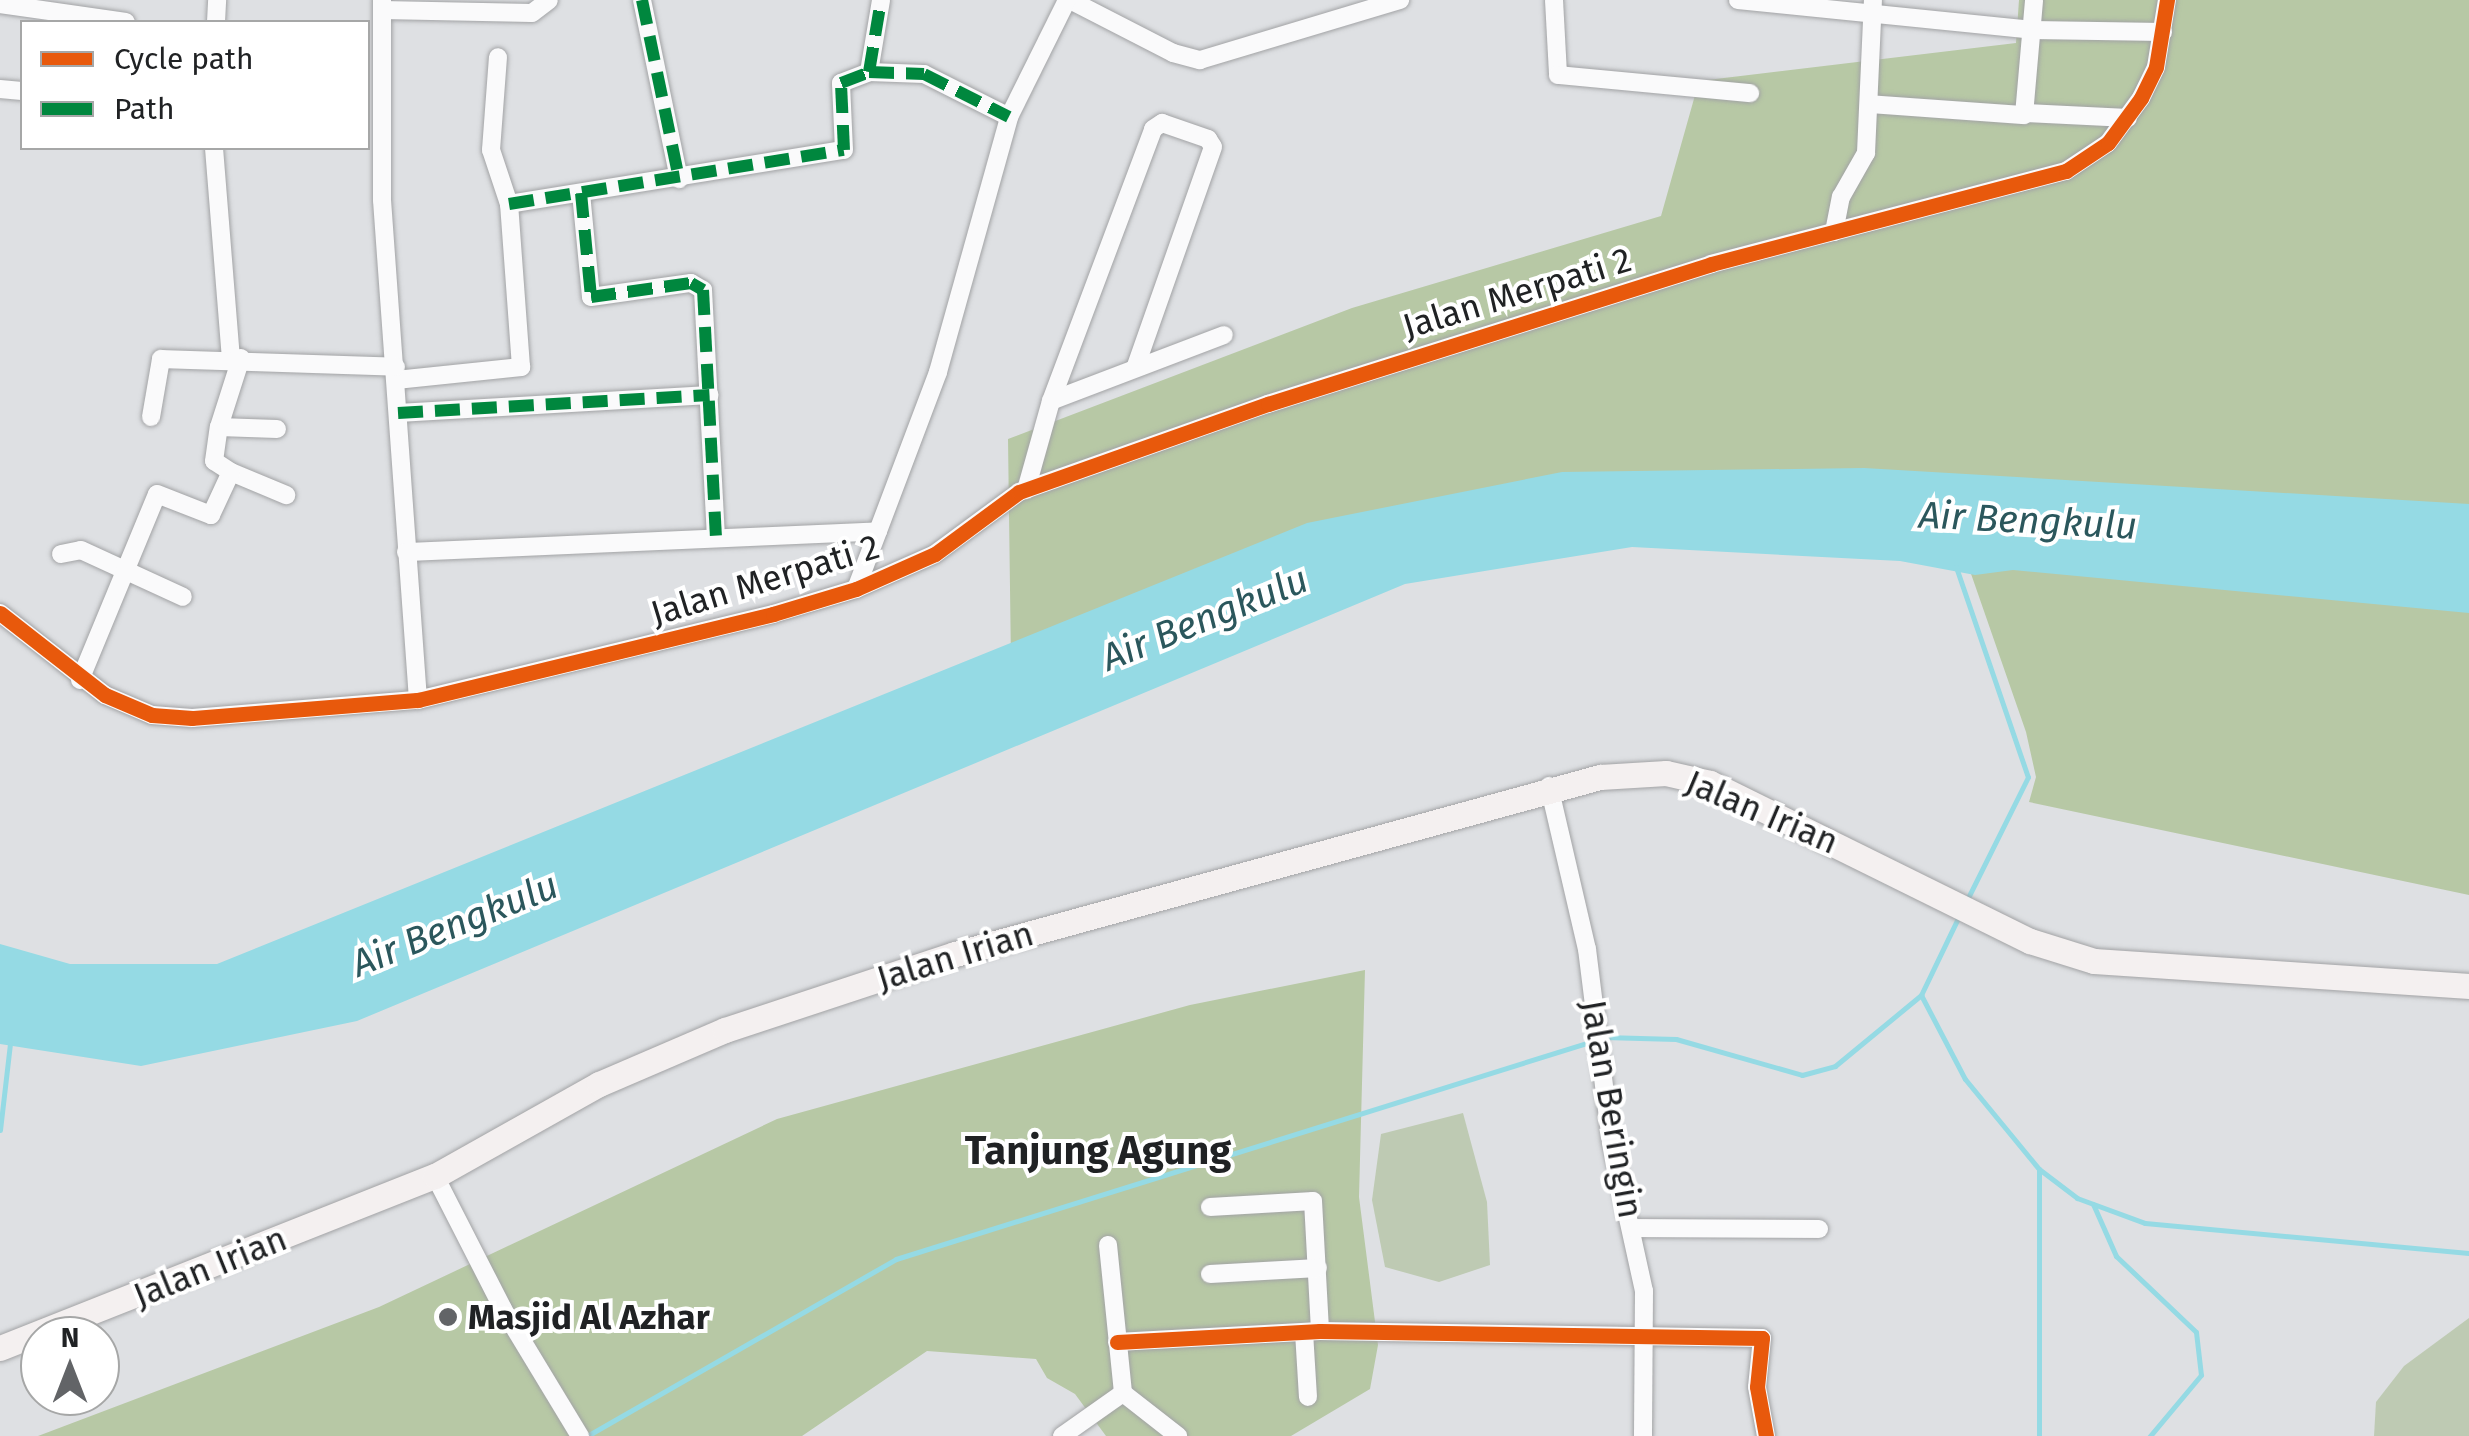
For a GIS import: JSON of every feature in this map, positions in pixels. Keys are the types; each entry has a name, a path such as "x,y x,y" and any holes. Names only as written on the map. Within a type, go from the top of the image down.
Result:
{"main road":[{"name":"Jalan Irian","path":"0,1348 436,1176 599,1084 802,1003 1549,786 1639,773 1687,776 1993,922 2094,961 2469,986"}],"street":[{"path":"418,700 374,46 382,5 532,13 550,0"},
{"path":"642,0 679,180"},
{"path":"869,72 880,0"},
{"path":"856,590 938,372 1009,117 1068,0 1172,53 1200,60 1400,0"},
{"path":"1554,0 1558,76 1750,93"},
{"path":"1738,0 1872,6 2032,30 2163,32"},
{"path":"2026,113 2034,0"},
{"name":"Jalan Merpati 2","path":"0,614 80,680 121,704 171,717 418,700 628,654 856,590 950,546 1026,490 1541,316 2066,171 2108,142 2150,83 2167,0"},
{"path":"0,4 112,20"},
{"path":"1834,232 1841,196 1866,153 1872,6"},
{"path":"151,418 161,358 236,358 396,374 521,367 509,204 491,150 498,57"},
{"path":"509,204 840,152 847,139 841,83 850,74 924,74 1009,117"},
{"path":"1869,104 2128,118"},
{"path":"1026,490 1051,401 1152,129 1162,122 1208,139 1213,147 1135,368"},
{"path":"214,150 236,358 214,461 286,495"},
{"path":"581,194 591,298 702,286 716,536"},
{"path":"1051,401 1224,335"},
{"path":"398,413 709,396"},
{"path":"220,427 277,429"},
{"path":"80,680 157,494 211,515 231,472"},
{"path":"406,552 878,531"},
{"path":"60,554 75,548 183,597"},
{"name":"Jalan Beringin","path":"1549,786 1587,949 1595,1038 1632,1228 1647,1337 1643,1436"},
{"path":"436,1176 503,1309 576,1430"},
{"path":"1210,1207 1308,1198 1318,1211 1318,1268 1308,1398"},
{"path":"1632,1228 1820,1229"},
{"path":"1108,1245 1122,1393 1178,1436"},
{"path":"1210,1274 1318,1268"},
{"path":"1117,1342 1312,1331 1762,1338 1758,1387 1766,1436"},
{"path":"1062,1436 1122,1393"}],"green space":[{"path":"2019,0 2469,0 2469,895 2029,802 2036,777 2026,732 1961,545 1886,484 1011,663 1008,439 1352,308 1661,216 1699,81 2016,43"},
{"path":"1365,970 1359,1197 1378,1345 1370,1389 1291,1436 1106,1436 1075,1394 1047,1378 1036,1359 927,1351 802,1436 38,1436 91,1416 120,1416 120,1405 379,1307 777,1119 1190,1005"},
{"path":"1463,1113 1487,1202 1490,1265 1439,1282 1385,1267 1372,1200 1381,1134"},
{"path":"2469,1318 2469,1436 2374,1436 2376,1402 2404,1366"}],"water":[{"name":"Air Bengkulu","path":"1864,468 2469,504 2469,613 2013,570 1975,575 1900,561 1632,547 1405,584 357,1021 141,1066 0,1044 0,944 70,964 217,964 1307,523 1562,472"}],"waterway":[{"path":"1956,567 2028,777 1967,900"},
{"path":"1604,1037 1676,1039 1802,1075 1835,1066 1921,995 1960,914"},
{"path":"1921,995 1965,1079 2039,1169 2039,1436"},
{"path":"587,1436 896,1259 1593,1041"},
{"path":"0,1130 10,1043"},
{"path":"2039,1169 2077,1198 2145,1223 2469,1253"},
{"path":"2093,1204 2116,1256 2196,1332 2201,1375 2150,1436"}],"marked path":[{"path":"642,0 679,179"},
{"path":"509,204 844,150 841,83 869,72 881,0"},
{"path":"869,72 924,74 1009,117"},
{"path":"581,193 591,297 691,283 703,290 716,536"},
{"path":"398,413 709,395"}],"cycle path":[{"path":"0,613 105,695 152,715 192,718 418,700 773,614 856,589 935,554 1019,492 1268,404 1711,264 2066,171 2108,143 2141,98 2156,67 2167,0"},
{"path":"1117,1342 1320,1331 1762,1338 1757,1387 1766,1436"}],"place":[{"name":"Masjid Al Azhar","path":"448,1317"}],"district":[{"name":"Tanjung Agung","path":"1098,1151"}]}
